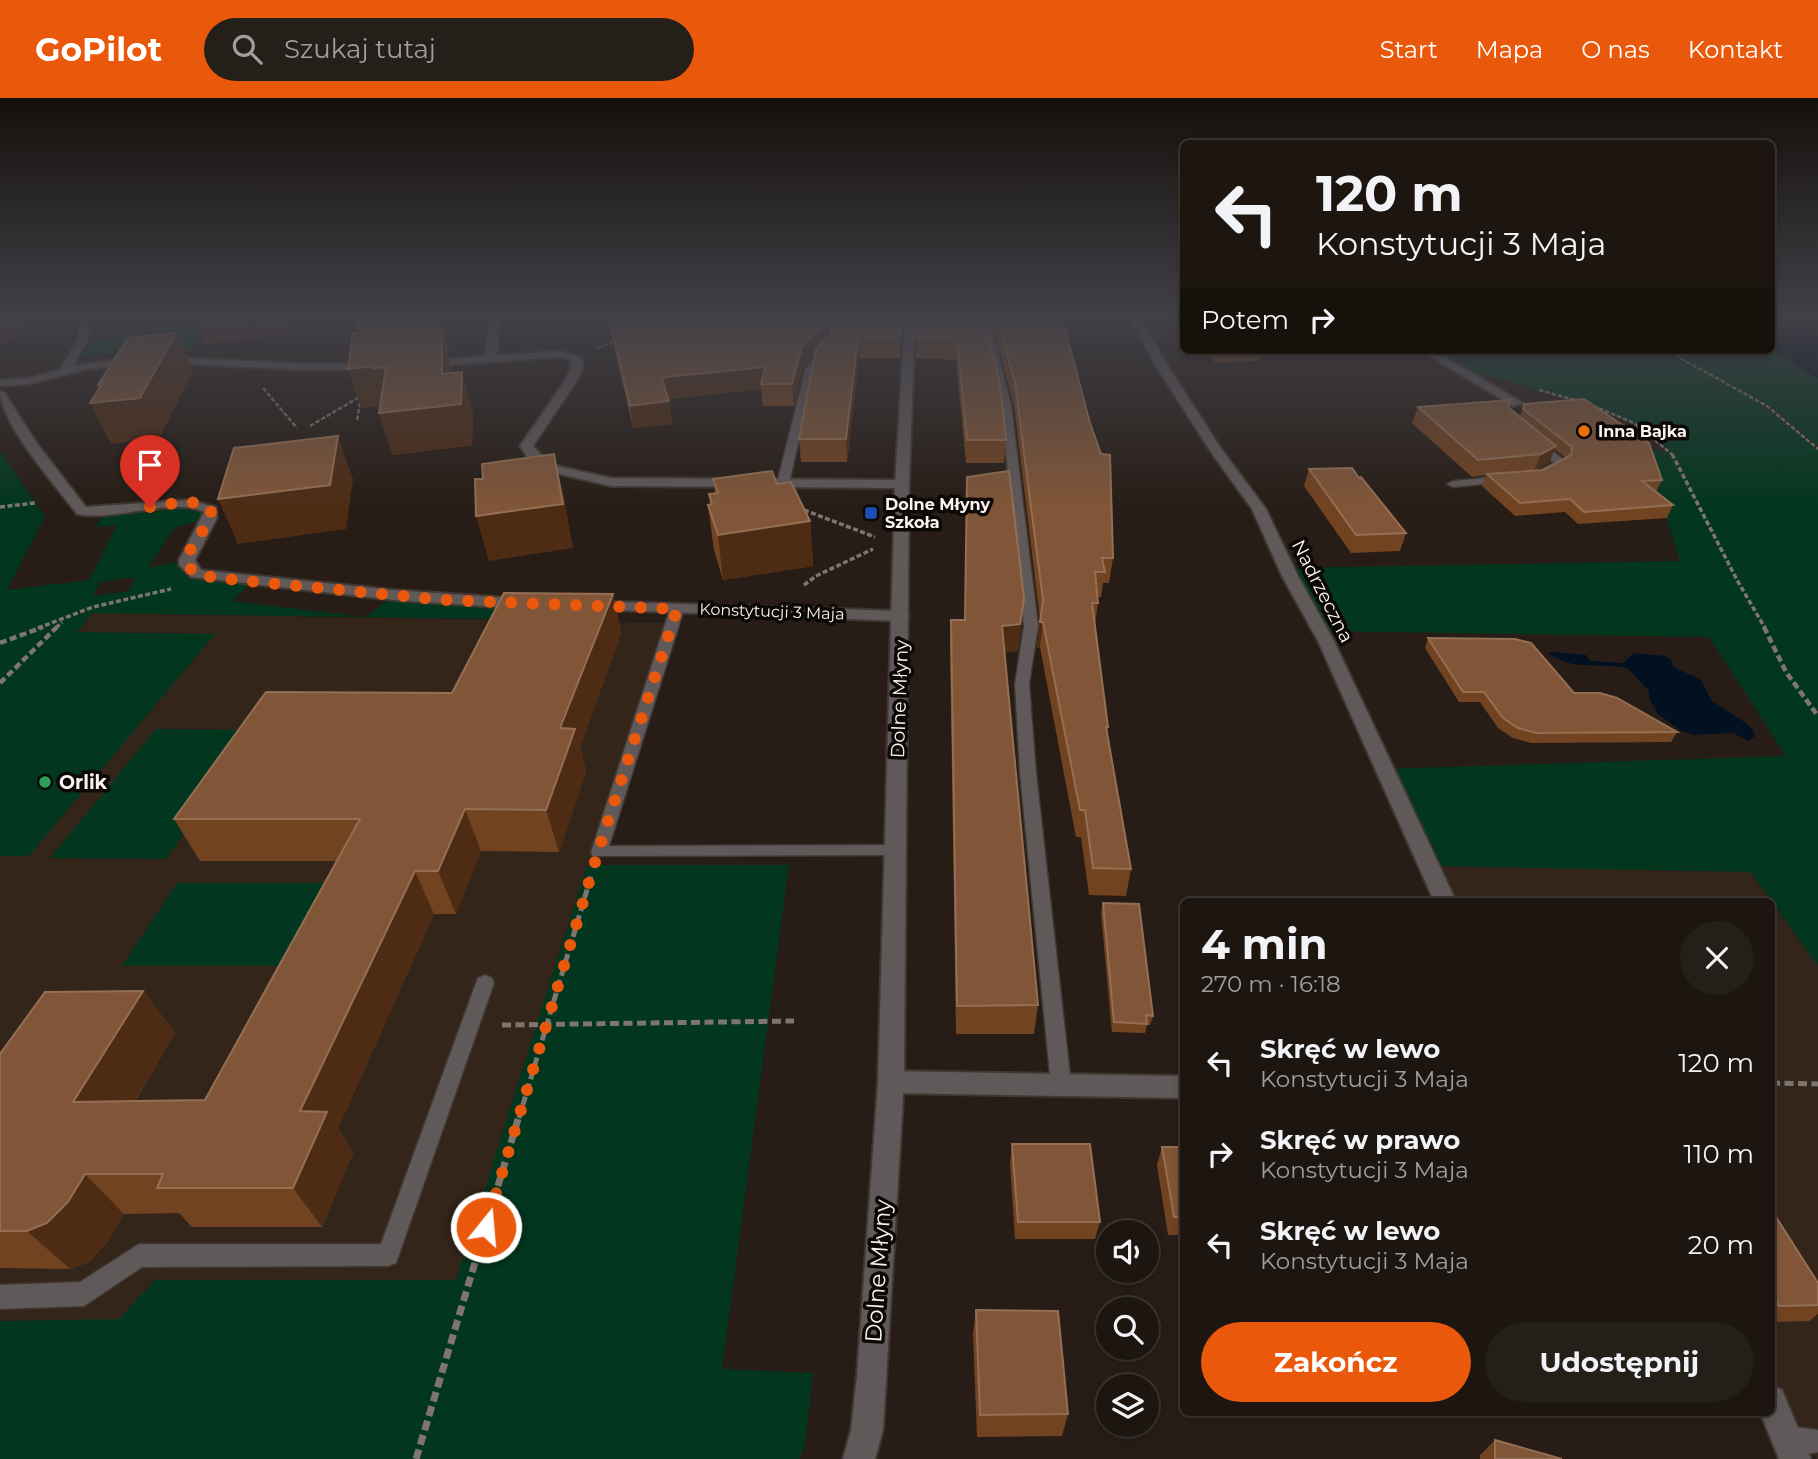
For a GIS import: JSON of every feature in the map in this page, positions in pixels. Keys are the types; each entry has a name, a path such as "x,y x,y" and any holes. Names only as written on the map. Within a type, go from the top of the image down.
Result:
{"street":[{"path":"0,383 31,381"},
{"path":"571,381 526,446 532,456 549,467 611,482 902,484"},
{"name":"Dolne Młyny","path":"859,1459 867,1430 872,1375 891,1082 902,484 907,381"},
{"name":"Nadrzeczna","path":"1171,381 1217,452 1259,509 1290,576 1326,641 1444,898"},
{"path":"1472,381 1515,408"},
{"path":"3,405 82,511 100,513 189,502 207,506 211,510 210,518 188,553 187,565 196,574 216,578 533,604"},
{"name":"Konstytucji 3 Maja","path":"570,606 901,616"},
{"path":"891,1082 1180,1087"},
{"path":"1775,1407 1799,1446"}],"lane":[{"path":"783,482 808,381"},
{"path":"1000,381 1006,405 1031,626 1022,684 1028,773 1061,1085"},
{"path":"1520,430 1561,463 1538,476"},
{"path":"1453,485 1514,478"},
{"path":"493,617 502,603"},
{"path":"677,609 598,852 895,851"},
{"path":"0,1297 84,1294 139,1256 388,1255 485,983"}],"path":[{"path":"257,381 297,428"},
{"path":"1721,381 1767,406 1818,449"},
{"path":"1529,387 1579,402"},
{"path":"310,426 361,396 357,420"},
{"path":"1591,405 1634,423 1675,456 1737,580 1770,636 1786,672 1818,716"},
{"path":"0,507 35,503"},
{"path":"800,588 816,576 877,548"},
{"path":"0,643 93,607 216,578"},
{"path":"0,683 65,619"},
{"path":"416,1459 598,852"},
{"path":"470,1026 794,1021"},
{"path":"1775,1083 1818,1084"}],"shaded area":[{"path":"92,613 672,623 599,852 416,1459 0,1459 0,709 76,633"},
{"path":"1429,866 1751,872 1770,898 1444,898"},
{"path":"1775,906 1818,966 1818,1459 1812,1441 1775,1390"}],"green space":[{"path":"1505,381 1818,381 1818,446 1772,407 1747,393 1818,449 1818,966 1775,906 1775,898 1770,898 1751,872 1429,866 1383,769 1786,756 1709,637 1321,631 1286,568 1680,561 1644,448 1674,454 1634,423 1591,405"},
{"path":"0,451 45,517 7,590 89,580 117,525 96,527 100,519 109,512 189,502 207,506 210,518 174,528 148,568 187,560 196,574 253,581 232,601 365,617 394,595 501,603 491,619 92,613 77,632 215,634 29,856 0,856","holes":["135,577 129,591 93,596 100,582"]},
{"path":"156,729 258,730 166,859 50,858"},
{"path":"587,865 789,865 722,1369 813,1373 805,1446 799,1459 0,1459 0,1321 119,1319 155,1280 456,1280"},
{"path":"177,883 357,883 316,966 122,966"}],"water":[{"path":"1548,653 1586,655 1590,661 1623,663 1634,653 1665,656 1672,661 1673,667 1700,679 1712,701 1746,723 1755,736 1748,741 1733,733 1692,735 1658,714 1649,699 1649,691 1627,668 1567,663"}],"building":[{"path":"101,381 150,381 140,398 90,403 102,384 98,385"},
{"path":"384,381 462,381 461,404 379,413"},
{"path":"624,381 662,381 669,401 630,406"},
{"path":"762,381 793,381 792,384 761,384"},
{"path":"810,381 853,381 846,439 799,439"},
{"path":"961,381 999,381 1006,440 967,440"},
{"path":"1014,381 1079,381 1101,454 1110,455 1113,558 1102,558 1105,572 1095,572 1098,603 1092,603 1106,727 1131,869 1093,868 1085,810 1080,810 1043,622 1040,622 1043,600"},
{"path":"1584,399 1649,443 1662,480 1642,481 1673,505 1584,512 1570,499 1520,503 1487,474 1543,470 1571,455 1572,447 1523,409 1524,404"},
{"path":"1510,400 1509,408 1556,446 1541,454 1478,460 1418,407"},
{"path":"338,436 330,485 218,499 234,448"},
{"path":"554,454 563,504 476,516 475,479 483,479 482,464"},
{"path":"1352,468 1406,533 1356,535 1309,469"},
{"path":"772,471 777,484 791,482 810,521 718,535 708,505 712,504 709,494 718,493 713,479"},
{"path":"1009,471 1024,599 1020,624 1002,626 1038,1005 957,1006 951,620 965,620 967,477"},
{"path":"504,593 613,594 560,728 575,729 546,810 465,809 438,871 415,871 300,1111 327,1112 293,1188 157,1188 163,1174 85,1174 68,1202 47,1223 27,1231 0,1231 0,1054 45,992 143,991 73,1102 205,1100 360,819 174,819 266,692 452,693"},
{"path":"1428,638 1515,639 1531,643 1574,693 1600,693 1617,698 1677,732 1536,733 1518,728 1503,718 1484,692 1463,692"},
{"path":"1103,903 1139,904 1153,1016 1146,1015 1147,1024 1114,1022"},
{"path":"1012,1144 1090,1144 1100,1220 1018,1222"},
{"path":"1162,1147 1180,1147 1180,1217 1174,1217"},
{"path":"1775,1215 1818,1283 1818,1305 1779,1306 1775,1300"},
{"path":"976,1310 1058,1311 1068,1414 980,1415"},
{"path":"1495,1440 1562,1459 1495,1459"}],"place":[{"name":"Inna Bajka","path":"1584,431"},
{"name":"Dolne Młyny Szkoła","path":"871,513"},
{"name":"Orlik","path":"45,782"}],"route":[{"path":"150,507 189,502 203,504 211,510 210,518 188,553 187,565 196,574 216,578 444,600 677,609 598,852 486,1227"}]}
